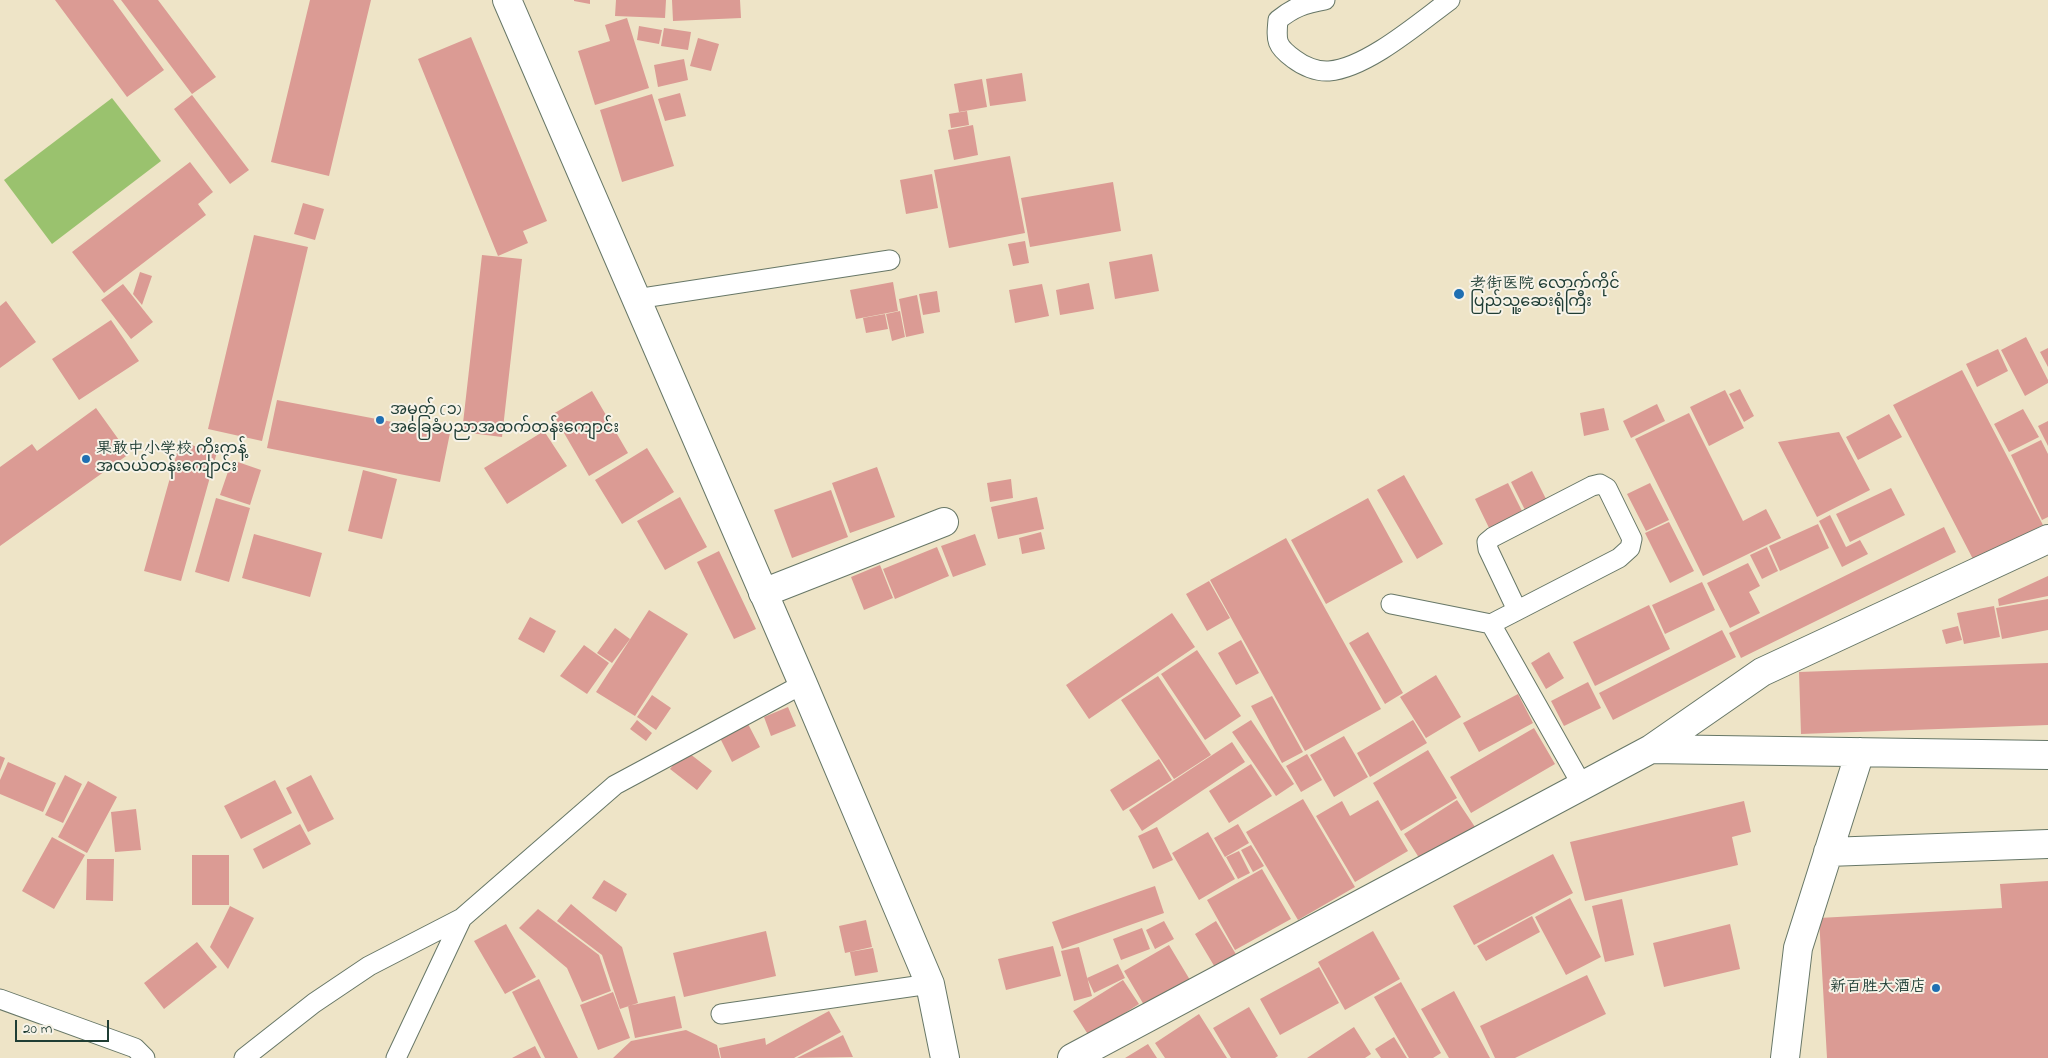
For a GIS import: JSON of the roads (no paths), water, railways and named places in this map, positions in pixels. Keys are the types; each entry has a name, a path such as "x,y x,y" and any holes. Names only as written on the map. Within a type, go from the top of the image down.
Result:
{"street":[{"path":"507,0 803,684 930,984 945,1058"},
{"path":"763,593 944,522"},
{"path":"1072,1058 1651,749 1762,672 2048,538"},
{"path":"1651,749 2048,755"},
{"path":"1785,1058 1798,948 1860,752"},
{"path":"1828,852 2048,844"}],"lane":[{"path":"1325,0 1299,5 1288,12 1278,20 1276,39 1284,52 1297,62 1311,68 1329,71 1356,64 1396,40 1450,0"},
{"path":"636,298 890,260"},
{"path":"1391,604 1491,624 1619,558 1630,548 1632,539 1607,488 1600,484 1592,486 1493,537 1487,542 1488,549 1517,610"},
{"path":"1491,624 1582,785"},
{"path":"244,1058 314,1003 369,966 462,918 616,786 803,684"},
{"path":"396,1058 462,918"},
{"path":"720,1014 930,984"},
{"path":"0,999 135,1048 144,1058"}],"place":[{"name":"老街医院 လောက်ကိုင် ပြည်သူ့ဆေးရုံကြီး","path":"1459,294"},
{"name":"အမှတ် (၁) အခြေခံပညာအထက်တန်းကျောင်း","path":"380,420"},
{"name":"果敢中小学校 ကိုးကန့် အလယ်တန်းကျောင်း","path":"86,459"},
{"name":"新百胜大酒店","path":"1936,988"}]}
